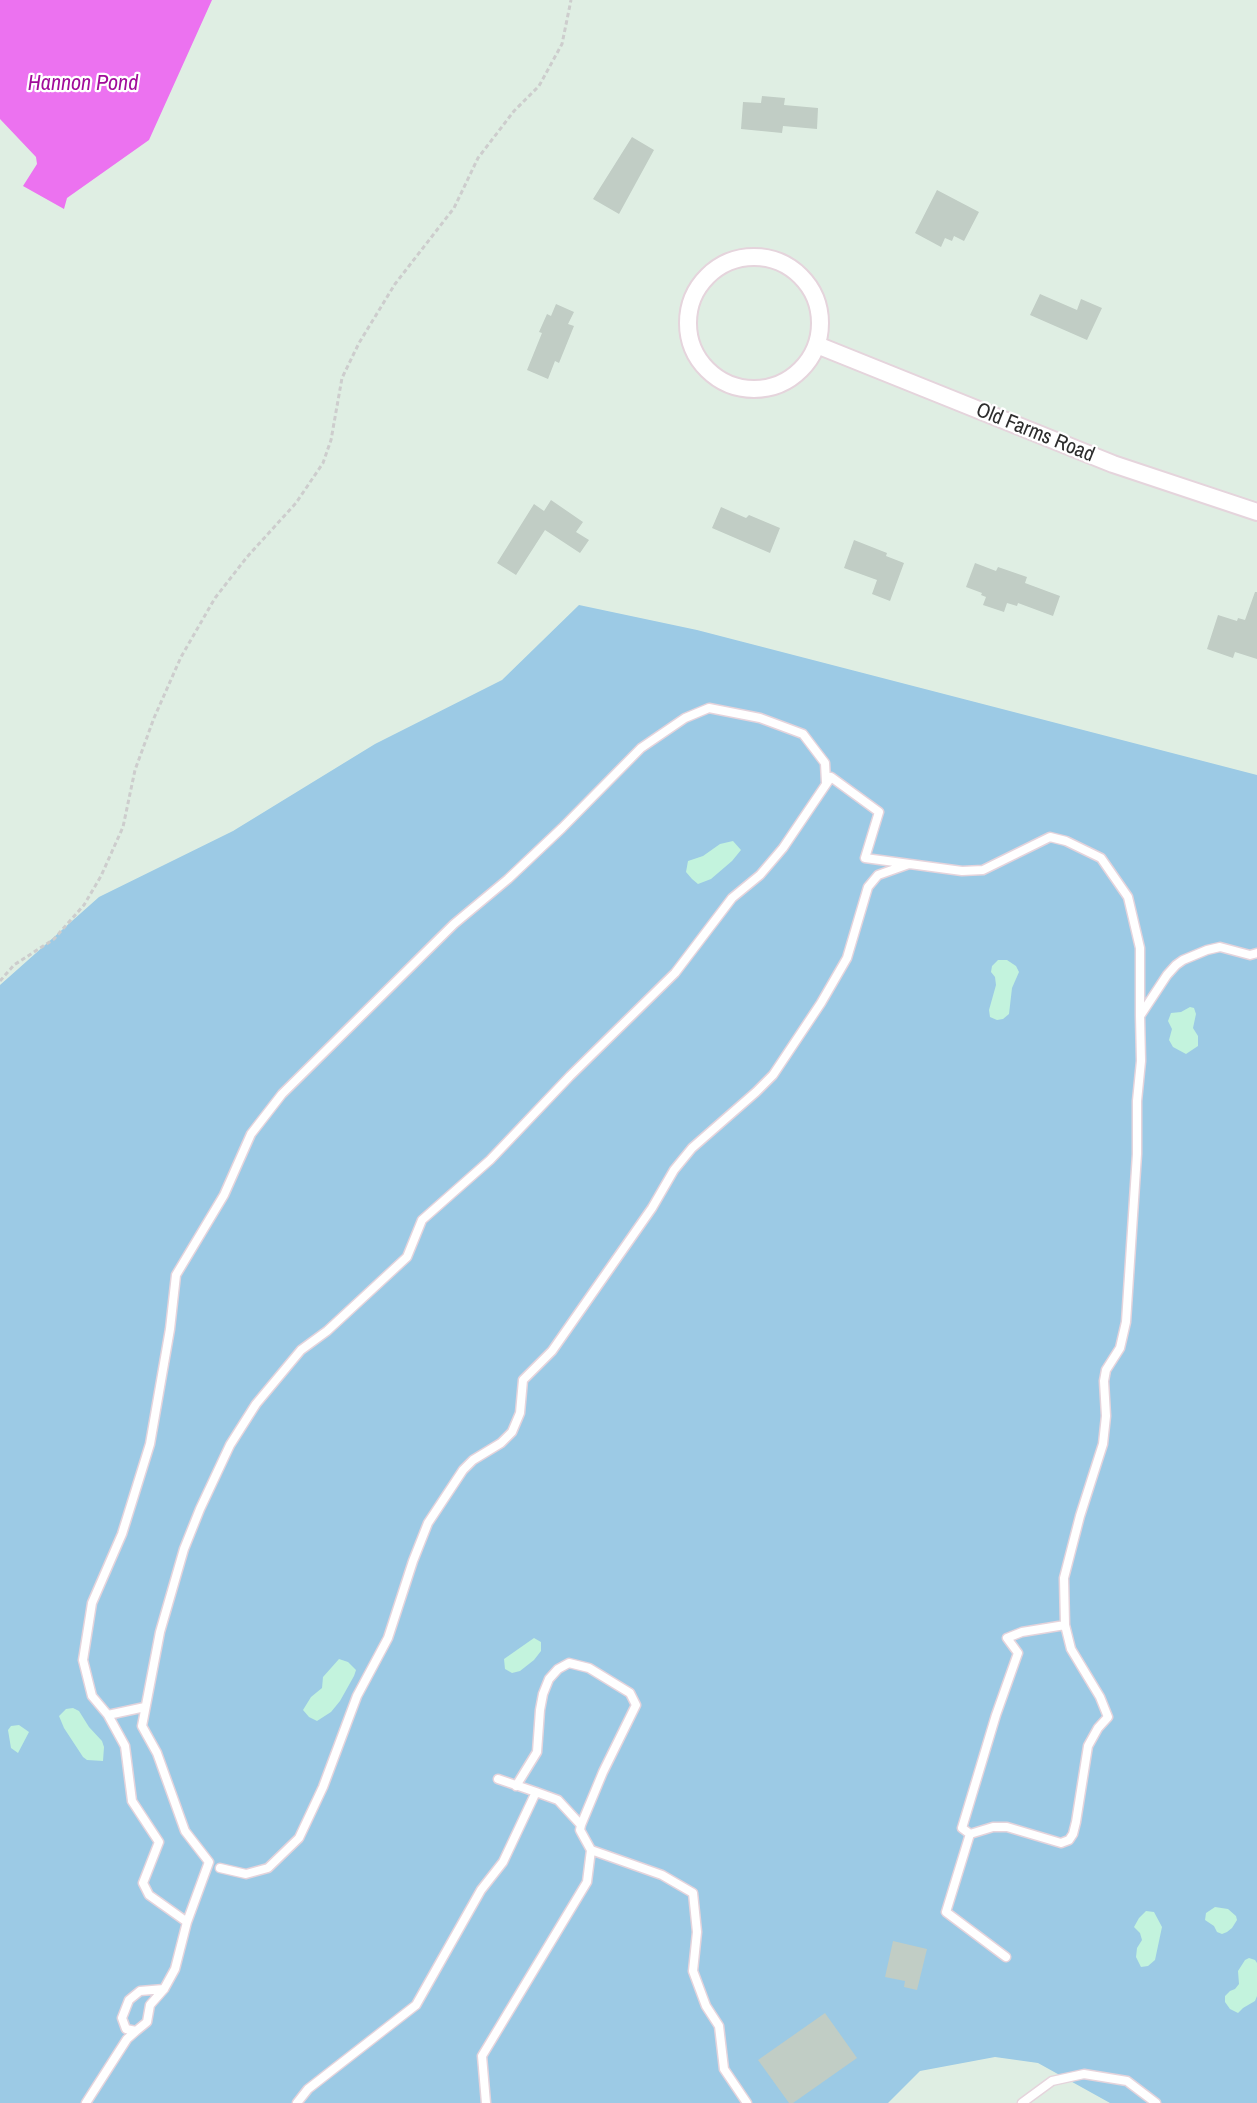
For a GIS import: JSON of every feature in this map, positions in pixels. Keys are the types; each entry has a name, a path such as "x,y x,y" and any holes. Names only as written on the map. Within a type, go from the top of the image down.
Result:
{"street":[{"path":"758,257 779,262 797,273 811,289 818,307 820,326 817,345 799,372 785,382 770,388 753,390 727,384 715,377 700,362 690,343 687,321 691,300 702,282 717,267 737,259 758,257"},
{"name":"Old Farms Road","path":"817,345 1113,464 1257,512"}],"lane":[{"path":"187,1923 149,1896 143,1883 159,1842 132,1801 124,1746 108,1715 92,1696 83,1660 92,1603 122,1534 150,1444 170,1329 176,1275 224,1195 250,1134 282,1094 454,924 516,871 641,748 685,718 709,708 760,718 803,734 825,763 826,782"},
{"path":"86,2103 127,2039 147,2022 150,2005 164,1989 175,1969 187,1923 209,1862 185,1832 157,1753 142,1726 160,1632 184,1549 230,1445 256,1404 301,1350 327,1331 407,1257 422,1220 490,1160 570,1076 675,973 732,898 760,875 783,848 831,777 879,812 865,858 962,871 983,870 1050,837 1066,841 1101,858 1128,897 1140,948 1141,1060 1126,1322 1120,1348 1106,1370 1104,1381 1106,1416 1103,1444 1080,1516 1064,1578 1065,1625 1071,1649 1100,1697 1108,1717 1098,1728 1088,1746 1073,1834 1069,1840 1061,1844 1007,1827 993,1827 970,1834"},
{"path":"220,1868 246,1874 268,1868 299,1838 323,1787 357,1696 388,1638 413,1561 429,1523 462,1470 473,1460 501,1443 512,1432 520,1413 524,1380 552,1351 652,1208 674,1170 692,1148 773,1075 821,1003 847,958 868,887 878,875 909,864"},
{"path":"1140,1016 1167,975 1184,960 1220,947 1250,955 1257,952"},
{"path":"970,1834 962,1828 996,1715 1018,1653 1007,1638 1022,1632 1065,1625"},
{"path":"486,2103 482,2056 587,1882 591,1850 580,1830 581,1825 603,1772 636,1705 630,1693 589,1668 569,1663 558,1670 549,1679 543,1694 537,1752 516,1785"},
{"path":"108,1715 145,1707"},
{"path":"498,1779 558,1800 581,1825"},
{"path":"297,2103 308,2089 400,2019 416,2004 481,1890 503,1862 537,1792"},
{"path":"970,1834 946,1912 1006,1957"},
{"path":"591,1850 662,1875 693,1893 697,1932 693,1971 706,2006 719,2026 724,2069 747,2103"},
{"path":"136,2031 126,2029 122,2018 129,2000 140,1991 164,1989"},
{"path":"1022,2103 1052,2081 1084,2074 1127,2080 1156,2103"}],"path":[{"path":"0,981 15,964 54,939 84,904 101,876 123,827 135,770 181,657 215,598 247,557 296,503 323,464 331,440 342,378 359,343 395,284 454,208 478,158 514,111 539,86 562,44 571,0"}],"shaded area":[{"path":"579,605 697,630 1257,775 1257,2103 1110,2103 1038,2063 995,2057 920,2071 888,2103 0,2103 0,985 99,897 233,831 375,744 502,680"}],"sand":[{"path":"733,841 741,850 711,879 698,884 686,872 688,861 703,856 720,844"},
{"path":"998,960 1007,960 1016,966 1019,972 1012,988 1009,1014 997,1020 990,1017 989,1010 996,985 995,977 991,972 992,966"},
{"path":"1190,1007 1194,1008 1196,1014 1193,1028 1198,1036 1198,1046 1186,1054 1173,1047 1169,1040 1172,1029 1168,1021 1171,1013 1181,1012"},
{"path":"534,1638 541,1642 541,1651 534,1660 520,1671 512,1673 505,1669 504,1659"},
{"path":"339,1659 348,1662 356,1670 354,1676 331,1712 317,1721 303,1710 311,1697 322,1688 323,1677"},
{"path":"73,1708 79,1711 102,1741 103,1761 87,1760 83,1757 64,1728 59,1716 66,1709"},
{"path":"19,1725 29,1732 18,1753 11,1748 8,1730 11,1726"},
{"path":"1215,1907 1228,1909 1236,1916 1237,1920 1232,1928 1222,1934 1205,1920 1206,1913"},
{"path":"1146,1911 1154,1912 1162,1927 1155,1960 1148,1966 1141,1967 1136,1957 1137,1948 1142,1940 1140,1933 1134,1927"},
{"path":"1249,1958 1257,1963 1257,1996 1255,2001 1238,2013 1230,2009 1225,2002 1225,1996 1239,1984 1238,1971"}],"water":[{"name":"Hannon Pond","path":"0,0 212,0 149,140 67,198 64,209 23,186 37,164 36,157 0,119"}],"building":[{"path":"762,96 785,98 784,105 818,108 817,129 783,126 782,133 741,129 743,102 761,103"},
{"path":"632,137 654,150 619,214 593,199"},
{"path":"937,190 979,212 964,241 954,236 952,241 945,238 941,247 915,233"},
{"path":"1040,294 1077,310 1081,299 1102,308 1087,340 1030,315"},
{"path":"556,304 574,312 568,324 574,326 559,363 555,361 548,379 527,370 542,333 539,332 547,314 551,316"},
{"path":"551,500 583,522 576,532 589,540 580,553 545,530 516,575 497,563 534,504 544,511"},
{"path":"721,507 746,518 749,515 780,528 770,553 712,528"},
{"path":"854,540 887,553 886,556 904,563 890,601 872,594 877,580 844,568"},
{"path":"975,563 996,571 998,567 1027,577 1025,583 1060,596 1053,616 1018,603 1017,606 1007,603 1004,612 983,605 986,597 966,587"},
{"path":"1255,592 1257,592 1257,659 1235,652 1233,658 1207,649 1218,615 1237,621 1238,618 1245,620"},
{"path":"893,1941 927,1949 917,1990 904,1987 905,1981 885,1977"},
{"path":"825,2013 857,2058 793,2103 789,2103 758,2060"}]}
